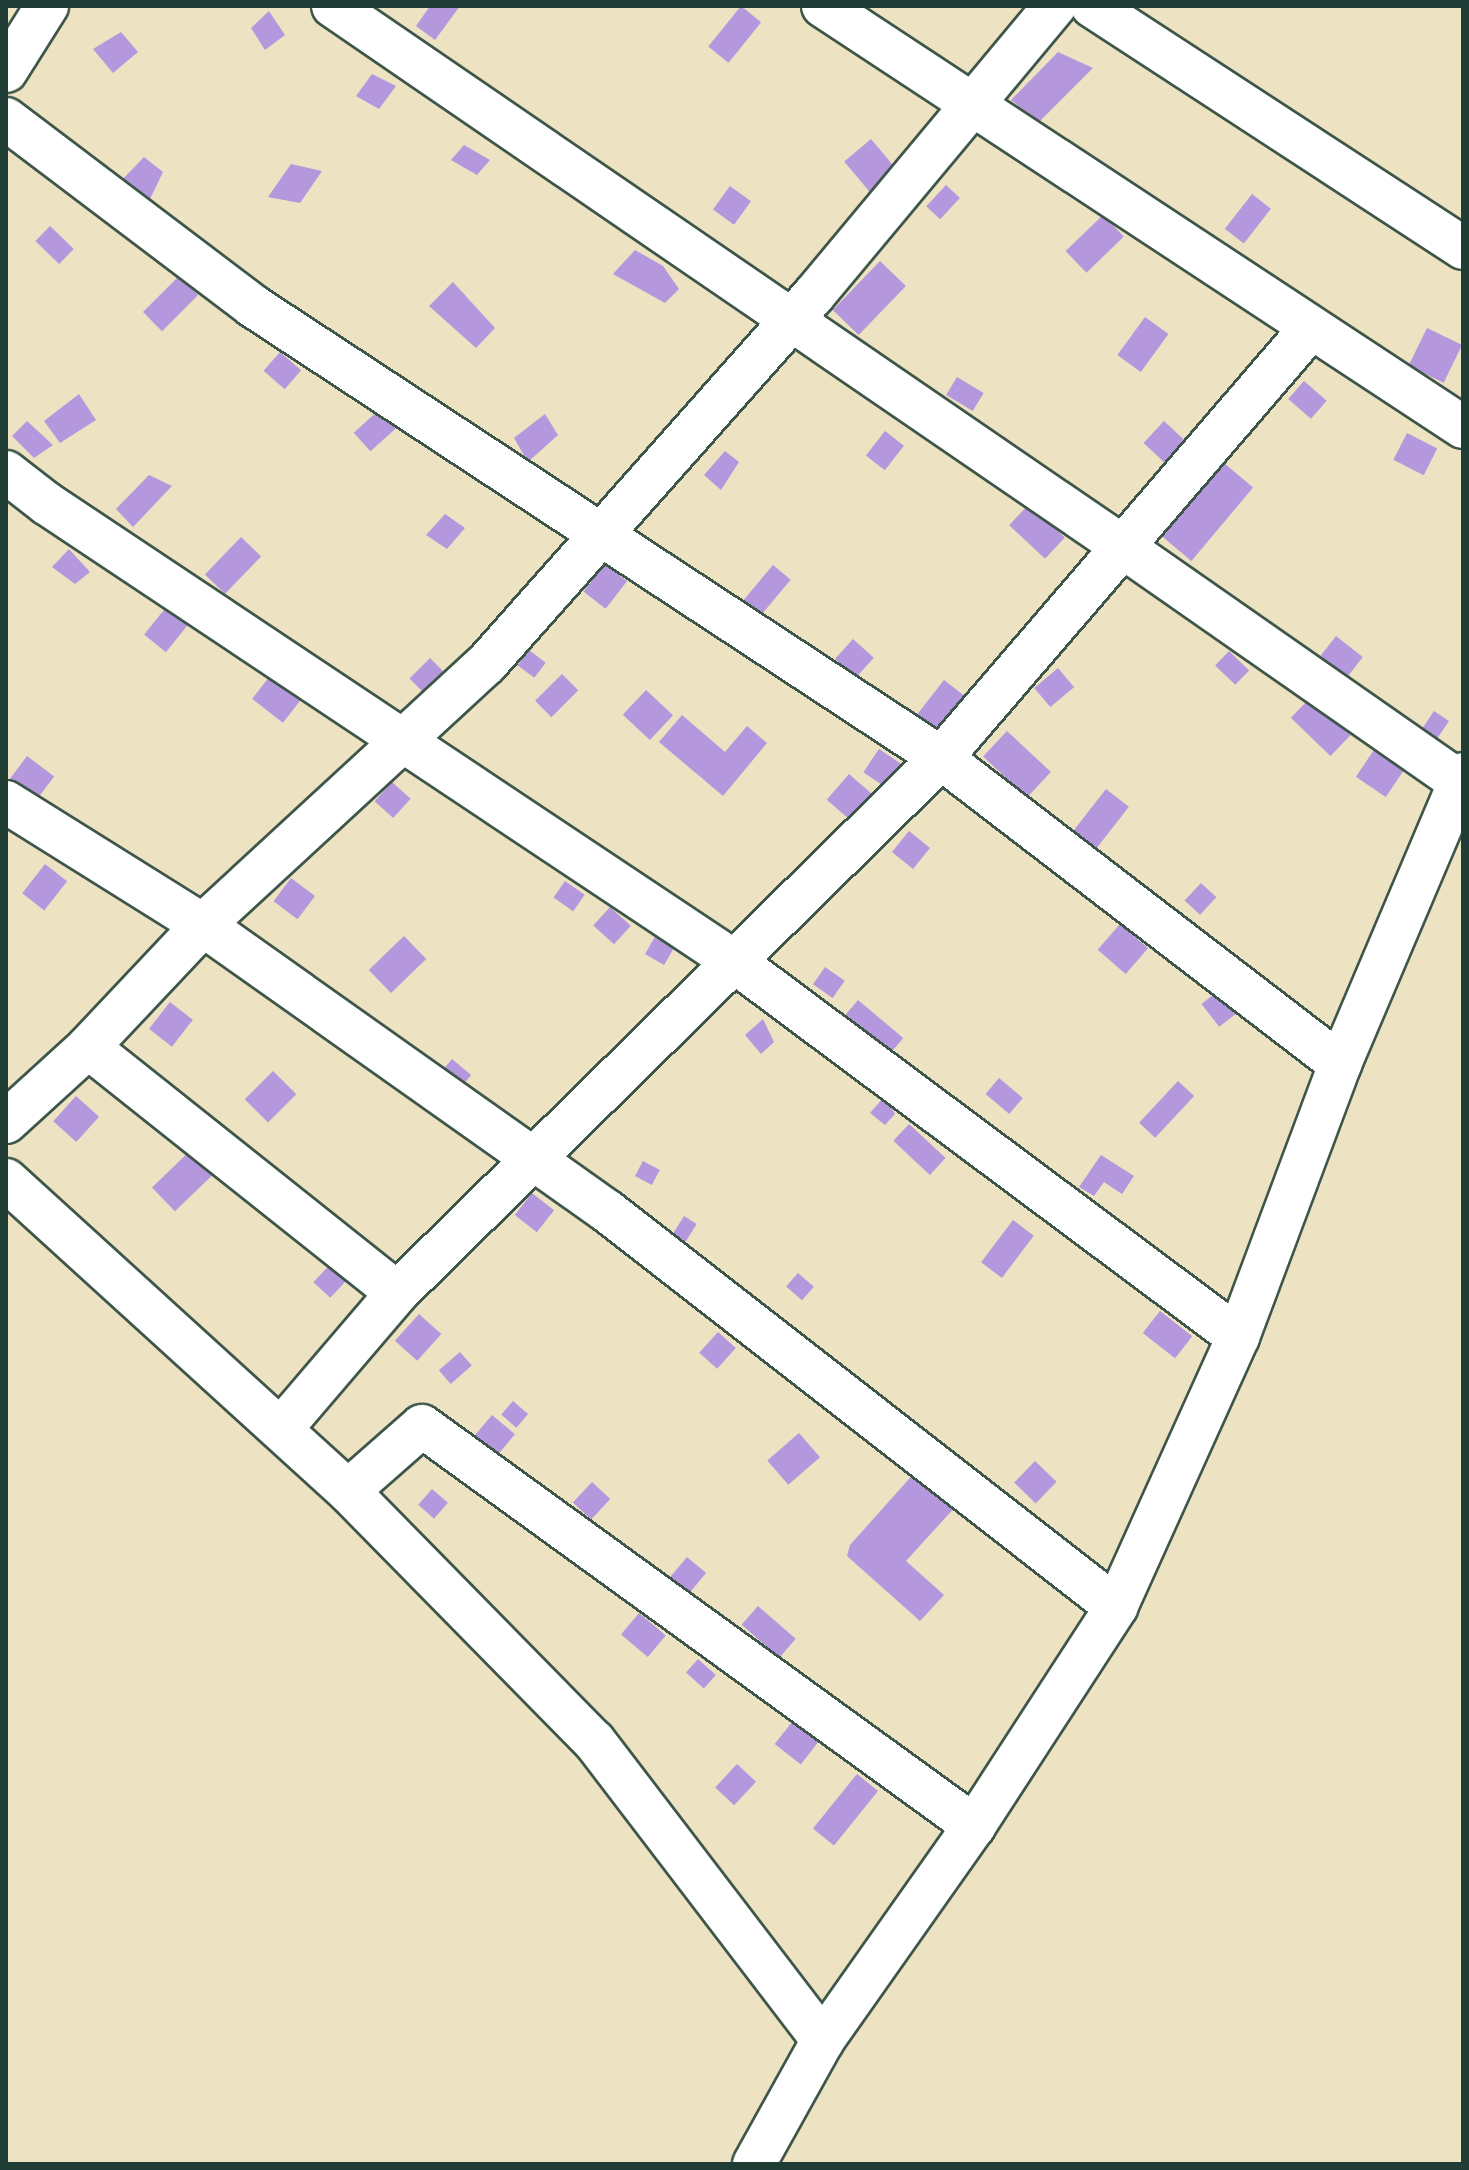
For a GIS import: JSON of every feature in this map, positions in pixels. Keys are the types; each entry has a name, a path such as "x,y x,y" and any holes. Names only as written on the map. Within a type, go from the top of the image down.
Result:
{"street":[{"path":"6,9 25,6"},
{"path":"6,71 47,6"},
{"path":"333,6 1462,778 1340,1064 1238,1337 1116,1607 974,1826 823,2040 754,2164"},
{"path":"823,6 1463,427"},
{"path":"6,1122 88,1047 203,925 487,663 791,322 1055,6"},
{"path":"1092,6 1463,248"},
{"path":"6,119 253,306 941,758 1340,1064"},
{"path":"281,1429 397,1293 941,758 1310,329"},
{"path":"6,472 46,503 405,739 735,962 1238,1337"},
{"path":"6,802 203,925 607,1211 1116,1607"},
{"path":"88,1047 397,1293"},
{"path":"6,1180 348,1491 594,1741 823,2040"},
{"path":"348,1491 422,1426 974,1826"}],"building":[{"path":"430,6 460,6 435,40 416,26"},
{"path":"741,6 761,22 728,63 708,46"},
{"path":"269,11 285,35 265,50 251,28"},
{"path":"121,32 138,52 113,73 93,49"},
{"path":"1058,52 1093,68 1039,122 1011,100"},
{"path":"372,74 396,86 379,109 356,96"},
{"path":"871,139 899,172 872,194 844,161"},
{"path":"464,145 490,160 477,175 451,160"},
{"path":"144,157 163,172 150,199 120,182"},
{"path":"291,164 322,171 300,203 268,197"},
{"path":"946,185 960,198 940,219 926,206"},
{"path":"730,186 751,201 734,225 713,209"},
{"path":"1252,194 1271,209 1244,243 1225,229"},
{"path":"1103,215 1124,237 1086,273 1066,251"},
{"path":"50,226 74,249 59,264 35,241"},
{"path":"635,250 663,266 679,289 665,303 613,274"},
{"path":"880,261 906,286 859,335 833,310"},
{"path":"179,276 198,295 162,331 143,312"},
{"path":"453,282 495,328 476,348 429,306"},
{"path":"1145,317 1168,334 1141,372 1117,355"},
{"path":"1427,328 1462,345 1444,383 1409,366"},
{"path":"280,352 301,370 285,389 264,371"},
{"path":"957,377 984,393 973,411 946,395"},
{"path":"1304,381 1327,401 1311,419 1288,399"},
{"path":"79,394 96,420 60,443 44,421"},
{"path":"379,410 396,429 370,451 354,433"},
{"path":"545,414 558,435 528,462 514,438"},
{"path":"27,421 53,445 34,458 12,436"},
{"path":"1164,421 1191,446 1171,468 1144,443"},
{"path":"885,431 904,446 885,470 866,455"},
{"path":"1407,433 1437,448 1424,475 1393,460"},
{"path":"725,451 739,462 721,490 704,475"},
{"path":"1224,463 1253,487 1191,561 1162,537"},
{"path":"149,475 172,486 133,527 116,509"},
{"path":"1029,504 1065,537 1045,559 1009,525"},
{"path":"445,514 465,528 447,549 426,535"},
{"path":"241,537 261,556 225,594 205,574"},
{"path":"69,549 90,572 75,584 52,567"},
{"path":"605,564 627,581 606,609 583,592"},
{"path":"773,565 791,580 758,618 741,603"},
{"path":"168,605 190,623 166,652 144,635"},
{"path":"1336,636 1363,657 1347,677 1321,656"},
{"path":"853,639 874,658 856,678 835,659"},
{"path":"529,650 546,663 534,678 518,665"},
{"path":"1229,651 1249,670 1235,685 1215,665"},
{"path":"430,658 444,672 424,693 409,679"},
{"path":"1058,668 1074,687 1050,707 1034,688"},
{"path":"562,674 578,690 551,717 535,701"},
{"path":"270,676 301,700 283,723 252,699"},
{"path":"944,680 967,698 938,735 915,717"},
{"path":"646,690 673,715 650,740 623,715"},
{"path":"1311,697 1351,735 1330,756 1291,718"},
{"path":"1434,711 1449,721 1437,738 1422,728"},
{"path":"682,715 725,752 747,726 767,743 723,796 659,742"},
{"path":"1007,731 1051,772 1027,798 983,757"},
{"path":"1376,747 1406,767 1386,797 1356,777"},
{"path":"879,749 904,766 888,789 863,772"},
{"path":"27,756 54,776 37,800 10,779"},
{"path":"849,774 875,797 853,823 827,800"},
{"path":"392,782 411,799 393,818 375,801"},
{"path":"1106,789 1129,807 1094,851 1072,833"},
{"path":"909,831 930,848 913,869 892,852"},
{"path":"45,864 67,881 44,910 22,893"},
{"path":"291,878 315,896 298,919 274,901"},
{"path":"565,881 585,895 573,911 554,897"},
{"path":"1201,883 1216,897 1200,915 1185,901"},
{"path":"610,907 631,926 614,944 593,926"},
{"path":"1120,924 1148,948 1126,974 1098,950"},
{"path":"656,935 675,946 664,965 645,954"},
{"path":"404,936 426,959 391,993 369,970"},
{"path":"825,967 845,981 833,998 813,984"},
{"path":"1218,991 1236,1014 1219,1027 1201,1004"},
{"path":"858,1000 903,1038 891,1052 846,1015"},
{"path":"170,1002 193,1020 172,1047 149,1029"},
{"path":"763,1019 774,1042 761,1054 745,1035"},
{"path":"452,1059 471,1075 457,1092 438,1076"},
{"path":"273,1071 296,1094 268,1123 245,1099"},
{"path":"999,1078 1023,1098 1009,1114 986,1094"},
{"path":"1178,1081 1194,1096 1155,1138 1139,1123"},
{"path":"76,1096 99,1117 76,1142 53,1121"},
{"path":"885,1096 895,1114 885,1125 870,1113"},
{"path":"909,1124 946,1158 930,1175 893,1141"},
{"path":"193,1148 216,1172 175,1211 152,1188"},
{"path":"1101,1155 1134,1176 1122,1194 1104,1182 1094,1196 1079,1187"},
{"path":"643,1161 660,1170 652,1185 635,1176"},
{"path":"532,1193 554,1210 537,1232 515,1215"},
{"path":"684,1216 697,1224 686,1242 673,1234"},
{"path":"1013,1220 1034,1236 1002,1278 981,1262"},
{"path":"336,1258 353,1274 330,1298 313,1282"},
{"path":"798,1273 814,1287 802,1300 786,1287"},
{"path":"1160,1311 1192,1336 1175,1358 1143,1333"},
{"path":"419,1314 441,1334 417,1361 395,1341"},
{"path":"718,1332 736,1348 717,1369 699,1353"},
{"path":"460,1352 472,1366 451,1384 439,1370"},
{"path":"513,1401 528,1414 516,1428 501,1415"},
{"path":"492,1415 515,1434 496,1457 473,1438"},
{"path":"799,1433 820,1457 788,1485 767,1461"},
{"path":"1035,1461 1057,1482 1036,1503 1014,1483"},
{"path":"917,1470 957,1505 906,1561 944,1595 920,1621 847,1556 850,1545"},
{"path":"592,1482 610,1499 591,1520 573,1502"},
{"path":"432,1489 448,1503 434,1519 418,1505"},
{"path":"687,1557 706,1573 689,1593 670,1577"},
{"path":"758,1606 796,1639 779,1658 742,1625"},
{"path":"639,1613 666,1635 648,1657 621,1634"},
{"path":"698,1659 716,1675 704,1688 686,1672"},
{"path":"792,1722 818,1742 801,1764 775,1744"},
{"path":"737,1764 756,1782 734,1805 715,1787"},
{"path":"857,1774 878,1791 834,1845 813,1828"}]}
